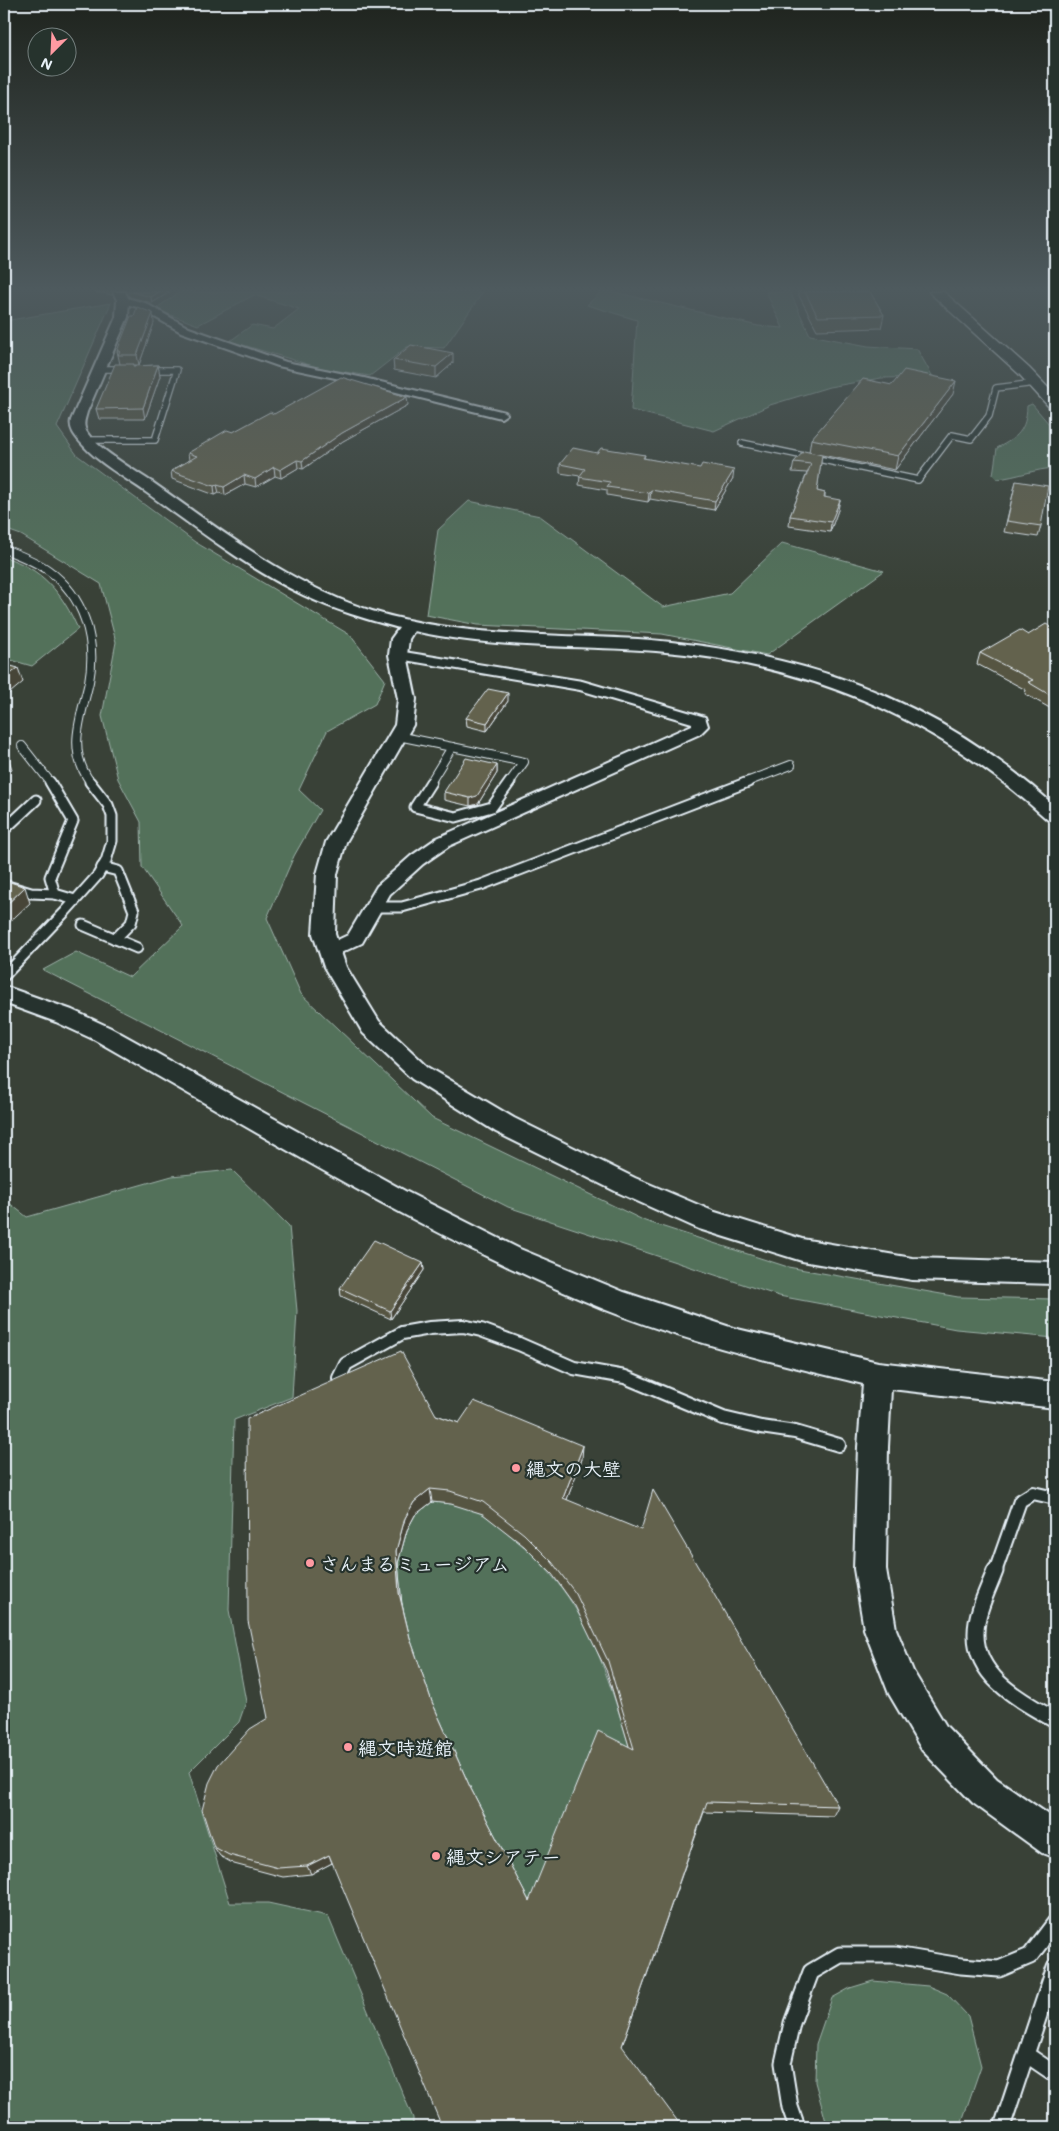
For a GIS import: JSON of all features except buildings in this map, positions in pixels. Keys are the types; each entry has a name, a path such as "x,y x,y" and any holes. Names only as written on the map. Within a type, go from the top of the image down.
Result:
{"highway":[{"path":"1043,391 1055,404"}],"street":[{"path":"89,391 77,425 80,435 143,483 285,580 324,598 364,613 455,634 508,640 664,647 745,659 796,671 862,691 932,726 975,752 1026,788 1055,816"},
{"path":"402,391 501,414"},
{"path":"410,625 400,639 398,655 407,699 404,725 336,842 327,874 324,934 336,967 371,1027 420,1074 505,1125 635,1189 708,1221 802,1250 912,1268 1055,1273"},
{"path":"330,952 355,939 383,890 417,860 443,842 694,731 700,726 699,720 582,686 398,655"},
{"path":"4,994 64,1016 103,1034 396,1198 511,1258 617,1302 733,1340 878,1375 1055,1395"},
{"path":"878,1375 873,1447 870,1569 880,1629 900,1682 934,1738 985,1791 1055,1840"}],"lane":[{"path":"86,440 155,440 170,391"},
{"path":"742,443 918,480 952,435 971,439 989,416 995,391"},
{"path":"4,549 49,570 66,586 79,603 86,620 91,639 93,659 75,740 78,758 85,776 111,812 112,842 108,859 102,867 75,900 4,976"},
{"path":"398,736 453,746 524,762 492,807 456,817 416,807 453,746"},
{"path":"22,746 43,770 68,808 73,821 67,840 50,877 55,894"},
{"path":"373,907 402,907 480,885 790,765"},
{"path":"4,830 36,800"},
{"path":"102,867 118,871 134,911 131,924 115,939"},
{"path":"4,885 31,894 55,894 75,900"},
{"path":"83,925 137,948"},
{"path":"339,1378 346,1364 402,1333 430,1328 463,1326 481,1330 519,1344 574,1368 625,1377 723,1418 761,1427 796,1432 839,1445"},
{"path":"1055,1498 1033,1493 1020,1501 979,1616 976,1636 980,1655 993,1678 1013,1696 1055,1720"},
{"path":"797,2127 790,2107 783,2063 792,2023 811,1972 840,1955 895,1955 961,1966 999,1969 1030,1956 1055,1924"},
{"path":"1002,2127 1055,1966"},
{"path":"1027,2055 1055,2074"}],"green space":[{"path":"4,391 72,391 57,427 77,455 195,542 350,635 385,680 375,704 327,731 299,790 320,810 294,856 267,918 301,994 432,1118 645,1221 788,1267 958,1297 1055,1299 1055,1338 956,1329 779,1296 508,1207 43,970 76,952 130,977 183,926 142,867 141,822 118,779 102,716 116,642 101,584 21,535 4,529 4,441 11,439 4,432"},
{"path":"632,391 814,391 770,405 714,431 631,410"},
{"path":"1032,404 1055,431 1055,468 997,479 993,475 997,448 1015,436 1023,427 1027,406"},
{"path":"469,501 540,516 663,607 730,593 782,543 884,571 767,655 662,634 478,625 426,615 438,530"},
{"path":"4,557 29,568 50,584 72,616 78,629 32,666 4,658"},
{"path":"232,1170 289,1226 297,1311 292,1397 234,1420 229,1610 246,1702 239,1722 189,1772 230,1903 268,1903 328,1916 413,2118 413,2127 4,2127 4,1199 27,1217 172,1176"},
{"path":"432,1502 465,1507 487,1517 537,1559 558,1584 576,1609 603,1665 633,1759 529,1909 433,1713 412,1649 402,1605 398,1563 407,1530 415,1515"},
{"path":"873,1981 928,1986 947,1994 968,2016 981,2066 960,2127 829,2127 827,2125 815,2082 816,2044 832,1998 850,1988"}],"place":[{"name":"縄文の大壁","path":"516,1468"},
{"name":"さんまるミュージアム","path":"310,1563"},
{"name":"縄文時遊館","path":"348,1747"},
{"name":"縄文シアテー","path":"436,1856"}]}
